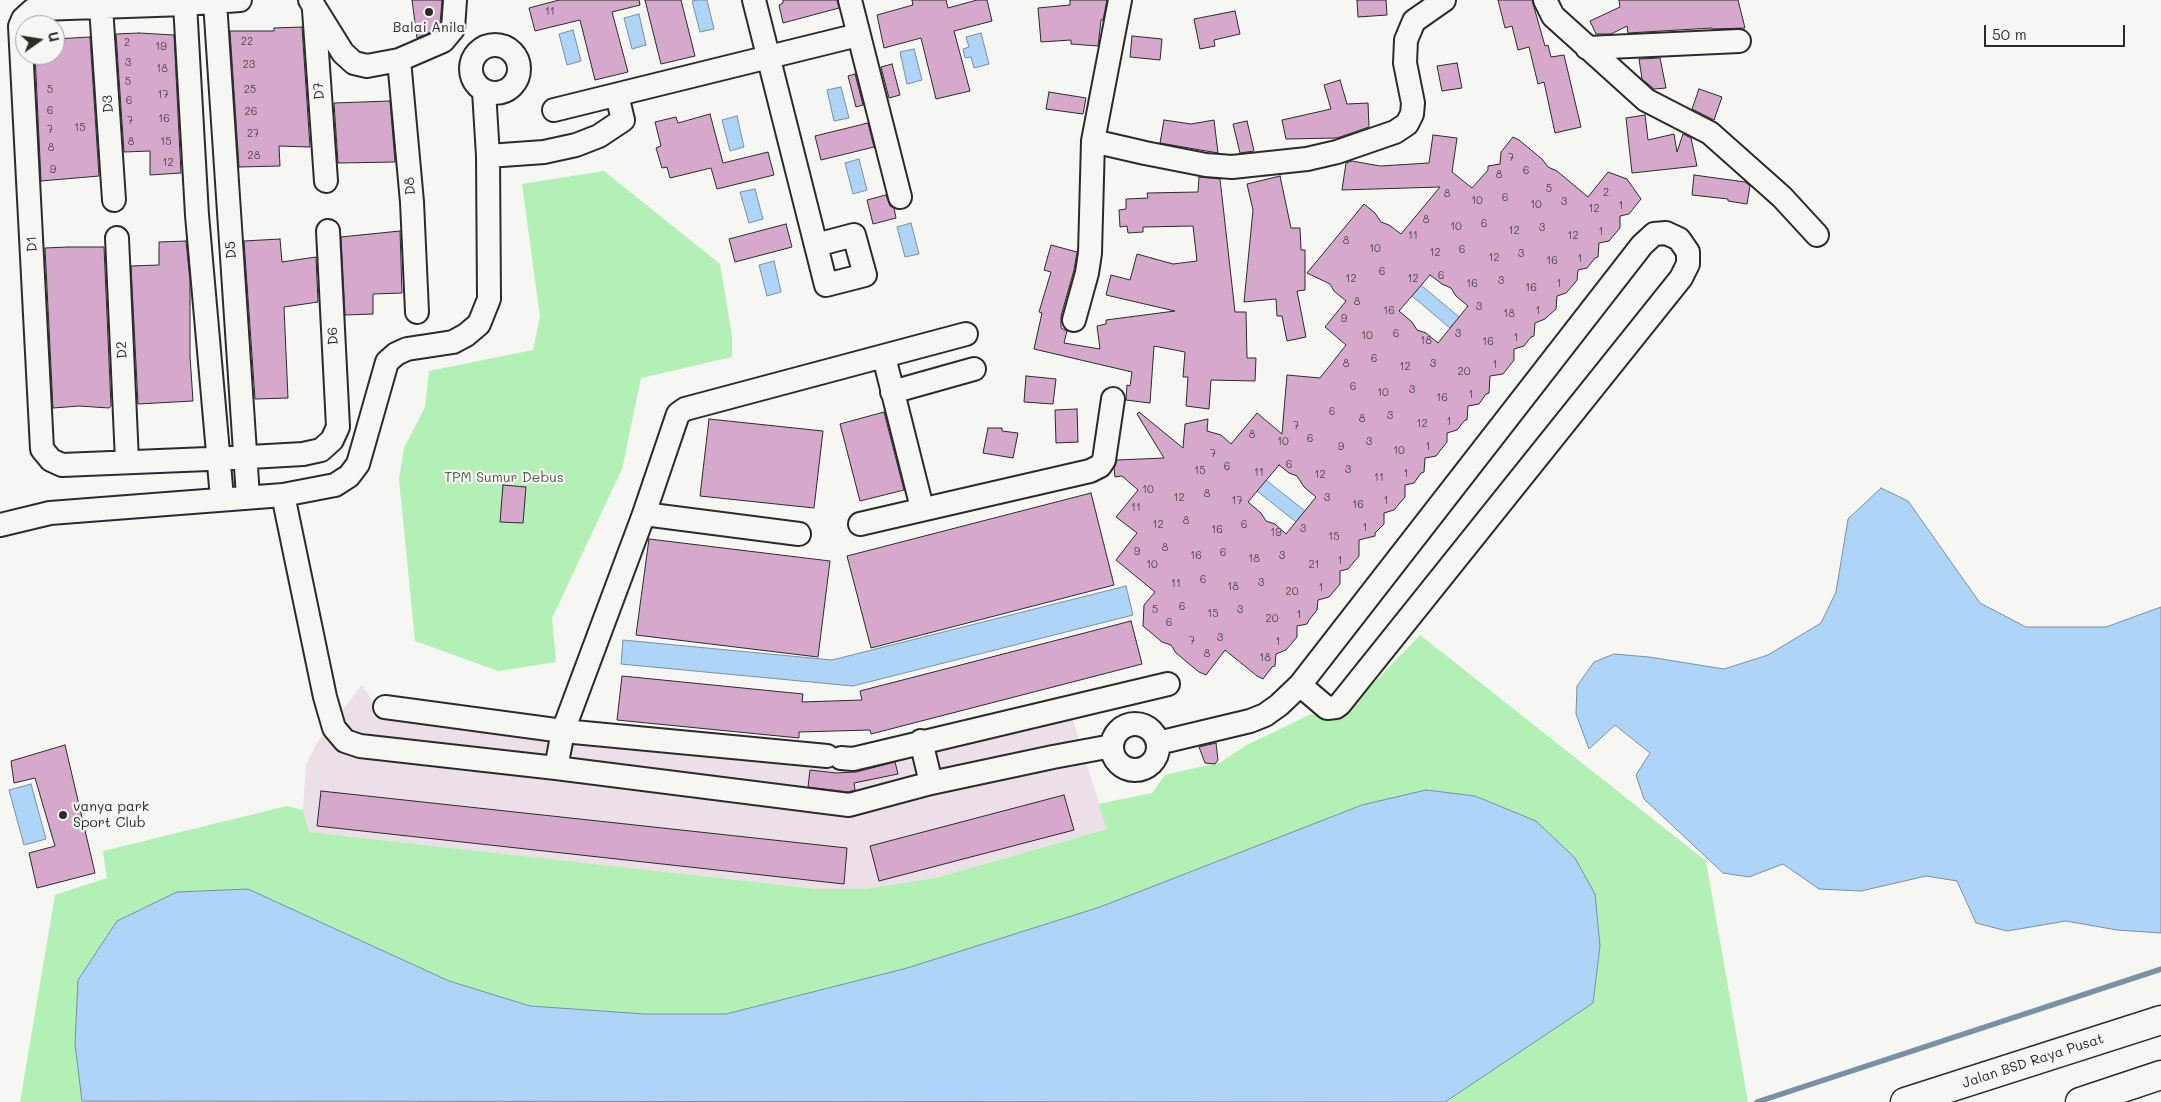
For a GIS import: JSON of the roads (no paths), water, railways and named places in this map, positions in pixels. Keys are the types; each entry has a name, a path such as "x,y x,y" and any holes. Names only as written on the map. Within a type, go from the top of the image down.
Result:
{"main road":[{"name":"Jalan BSD Raya Pusat","path":"1905,1102 1960,1093 2161,1020"},
{"path":"2080,1102 2161,1075"}],"street":[{"path":"101,7 240,0"},
{"path":"312,1 343,53 354,63 367,66 399,60 443,41 453,29 455,0"},
{"path":"754,0 816,245"},
{"path":"850,0 900,197"},
{"path":"1074,320 1087,273 1090,253 1093,141 1120,0"},
{"path":"1093,141 1145,153 1232,167 1307,159 1337,152 1395,132 1407,124 1412,114 1413,103 1405,63 1406,40 1414,22 1444,0"},
{"path":"1545,0 1553,16 1646,100 1710,133 1782,197 1817,235"},
{"name":"D7","path":"312,1 326,181"},
{"name":"D5","path":"215,2 248,497"},
{"path":"185,4 197,215 222,498"},
{"name":"D1","path":"101,7 40,9 27,14 20,26 42,449 51,460 62,465 127,461"},
{"name":"D3","path":"101,7 114,200"},
{"path":"554,110 858,35"},
{"path":"1587,48 1739,41"},
{"name":"D8","path":"399,60 412,202 417,312"},
{"path":"0,524 50,513 222,498 283,495 335,485 349,476 358,464 388,362 396,354 408,349 453,342 466,336 479,324 489,299 488,156 484,91"},
{"path":"488,156 544,152 576,145 599,136 623,120 617,95"},
{"name":"D6","path":"246,457 303,454 321,450 332,440 338,427 328,231"},
{"path":"1158,743 1250,721 1265,715 1278,706 1300,685 1642,245 1654,234 1666,233 1679,240 1688,252 1688,264 1681,278 1340,704 1336,707 1327,708 1300,685"},
{"name":"D2","path":"117,238 127,461"},
{"path":"556,768 563,731 644,514 678,414 685,409 966,334"},
{"path":"884,357 922,508"},
{"path":"892,392 974,369"},
{"path":"860,524 922,508 1090,471 1100,466 1104,460 1113,399"},
{"path":"127,461 246,457"},
{"path":"283,495 325,697 334,728 345,741 360,746 556,768 849,805 1053,756 1112,746"},
{"path":"644,514 799,534"},
{"path":"385,707 563,731 853,759 921,741 1168,684"},
{"path":"1133,723 1144,725 1153,732 1158,743 1156,758 1144,769 1129,770 1116,761 1112,746 1114,735 1122,727 1133,723"},
{"path":"921,741 931,784"}],"water":[{"path":"707,0 714,29 700,32 692,1"},
{"path":"639,14 646,45 632,49 624,18"},
{"path":"573,30 581,61 567,65 559,34"},
{"path":"981,33 989,64 974,68 971,57 965,58 963,49 969,47 966,37"},
{"path":"914,49 922,80 907,84 900,52"},
{"path":"841,87 849,118 834,121 827,90"},
{"path":"737,116 744,147 730,151 722,120"},
{"path":"859,159 867,190 853,194 845,163"},
{"path":"755,189 763,219 749,223 740,192"},
{"path":"911,223 919,254 905,257 897,227"},
{"path":"774,261 781,292 767,296 759,265"},
{"path":"1421,285 1459,317 1450,328 1412,296"},
{"path":"1266,480 1305,511 1296,522 1257,491"},
{"path":"1881,488 1908,501 1980,603 2026,627 2106,627 2161,607 2161,933 2117,930 2066,921 2007,931 1976,923 1957,881 1926,876 1861,891 1819,889 1783,864 1749,877 1723,873 1644,799 1636,775 1650,753 1615,725 1589,749 1576,714 1577,686 1594,662 1614,654 1649,657 1724,669 1768,655 1821,623 1836,592 1848,519"},
{"path":"1126,586 1133,615 853,686 621,664 623,640 832,660"},
{"path":"31,784 46,839 24,845 9,790"},
{"path":"1426,790 1475,796 1536,821 1575,858 1595,894 1600,946 1593,1003 1445,1102 82,1101 75,1044 78,980 117,921 177,892 248,889 449,981 530,1006 645,1014 726,1014 907,968 1100,907 1362,805"}],"waterway":[{"path":"1757,1102 2161,969"}],"place":[{"name":"Balai Anila","path":"429,12"},
{"name":"vanya park Sport Club","path":"63,815"}],"park label":[{"name":"TPM Sumur Debus","path":"504,478"}]}
